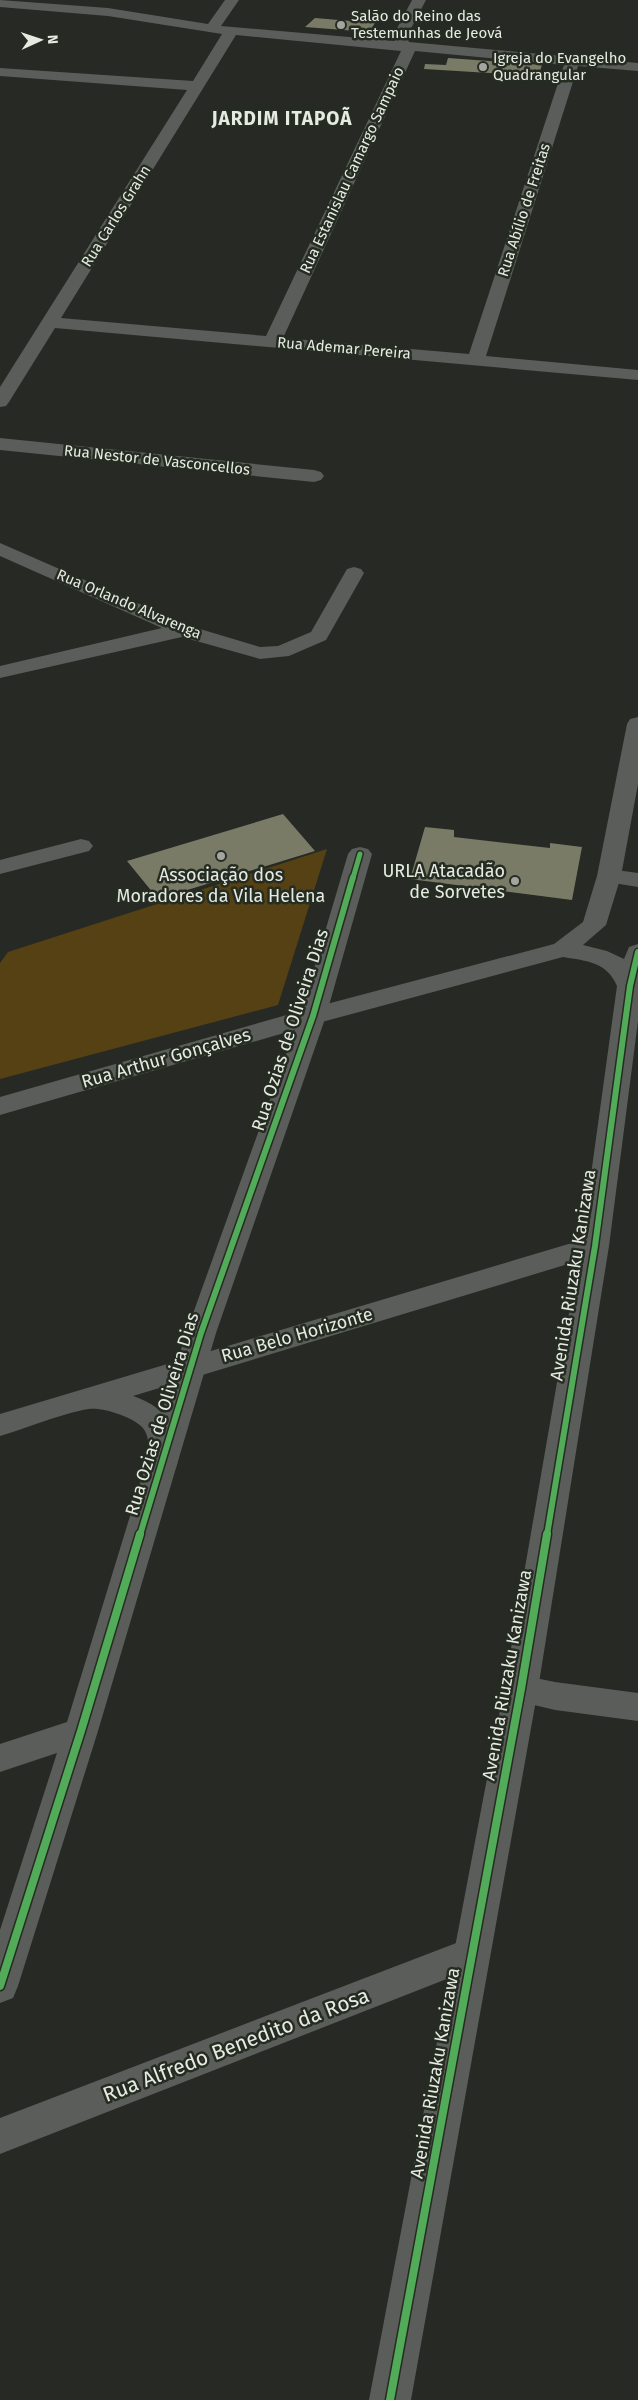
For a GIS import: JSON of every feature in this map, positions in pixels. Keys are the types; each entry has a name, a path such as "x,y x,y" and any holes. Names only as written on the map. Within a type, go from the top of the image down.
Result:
{"street":[{"path":"108,12 118,0"},
{"path":"212,28 232,0"},
{"name":"Rua Estanislau Camargo Sampaio","path":"272,342 408,51 403,45 400,36 419,0"},
{"path":"0,3 108,12 212,28 638,67"},
{"name":"Rua Carlos Grahn","path":"0,402 232,30"},
{"name":"Rua Abílio de Freitas","path":"476,360 572,61"},
{"path":"0,72 197,86"},
{"name":"Rua Ademar Pereira","path":"50,322 638,375"},
{"name":"Rua Nestor de Vasconcellos","path":"0,444 314,476"},
{"name":"Rua Orlando Alvarenga","path":"0,549 183,630 260,653 282,652 320,636 354,573"},
{"path":"0,672 183,630"},
{"name":"Rua Arthur Gonçalves","path":"0,1106 313,1016 563,949 594,925 609,876 638,724"},
{"path":"0,866 81,846"},
{"name":"Rua Ozias de Oliveira Dias","path":"0,1986 81,1731 191,1367 313,1016 360,854"},
{"path":"609,876 638,880"},
{"name":"Rua Arthur Gonçalves","path":"563,949 598,956 622,968 630,986"},
{"name":"Avenida Riuzaku Kanizawa","path":"390,2400 521,1689 595,1246 630,986 638,952"},
{"name":"Rua Belo Horizonte","path":"0,1425 595,1246"},
{"path":"88,1397 122,1403 144,1413 157,1425 163,1441 161,1468"},
{"path":"521,1689 555,1696 638,1707"},
{"path":"0,1758 81,1731"},
{"name":"Rua Alfredo Benedito da Rosa","path":"0,2136 472,1953"}],"shaded area":[{"path":"327,849 278,1005 0,1079 0,963 8,952"}],"building":[{"name":"Salão do Reino das Testemunhas de Jeová","path":"315,18 375,23 369,32 305,27"},
{"name":"Igreja do Evangelho Quadrangular","path":"448,58 542,65 538,76 424,69 425,64 446,65"},
{"name":"Associação dos Moradores da Vila Helena","path":"283,814 315,851 158,899 127,861"},
{"path":"425,827 454,830 454,837 550,848 550,843 582,847 572,900 410,879"}],"cycle path":[{"path":"0,1986 81,1731 201,1333 313,1016 360,854"},
{"path":"390,2400 521,1689 595,1246 630,986 638,952"}],"place":[{"name":"Salão do Reino das Testemunhas de Jeová","path":"341,25"},
{"name":"Igreja do Evangelho Quadrangular","path":"483,67"},
{"name":"Associação dos Moradores da Vila Helena","path":"221,856"},
{"name":"URLA Atacadão de Sorvetes","path":"515,881"}],"district":[{"name":"JARDIM ITAPOÃ","path":"282,118"}]}
